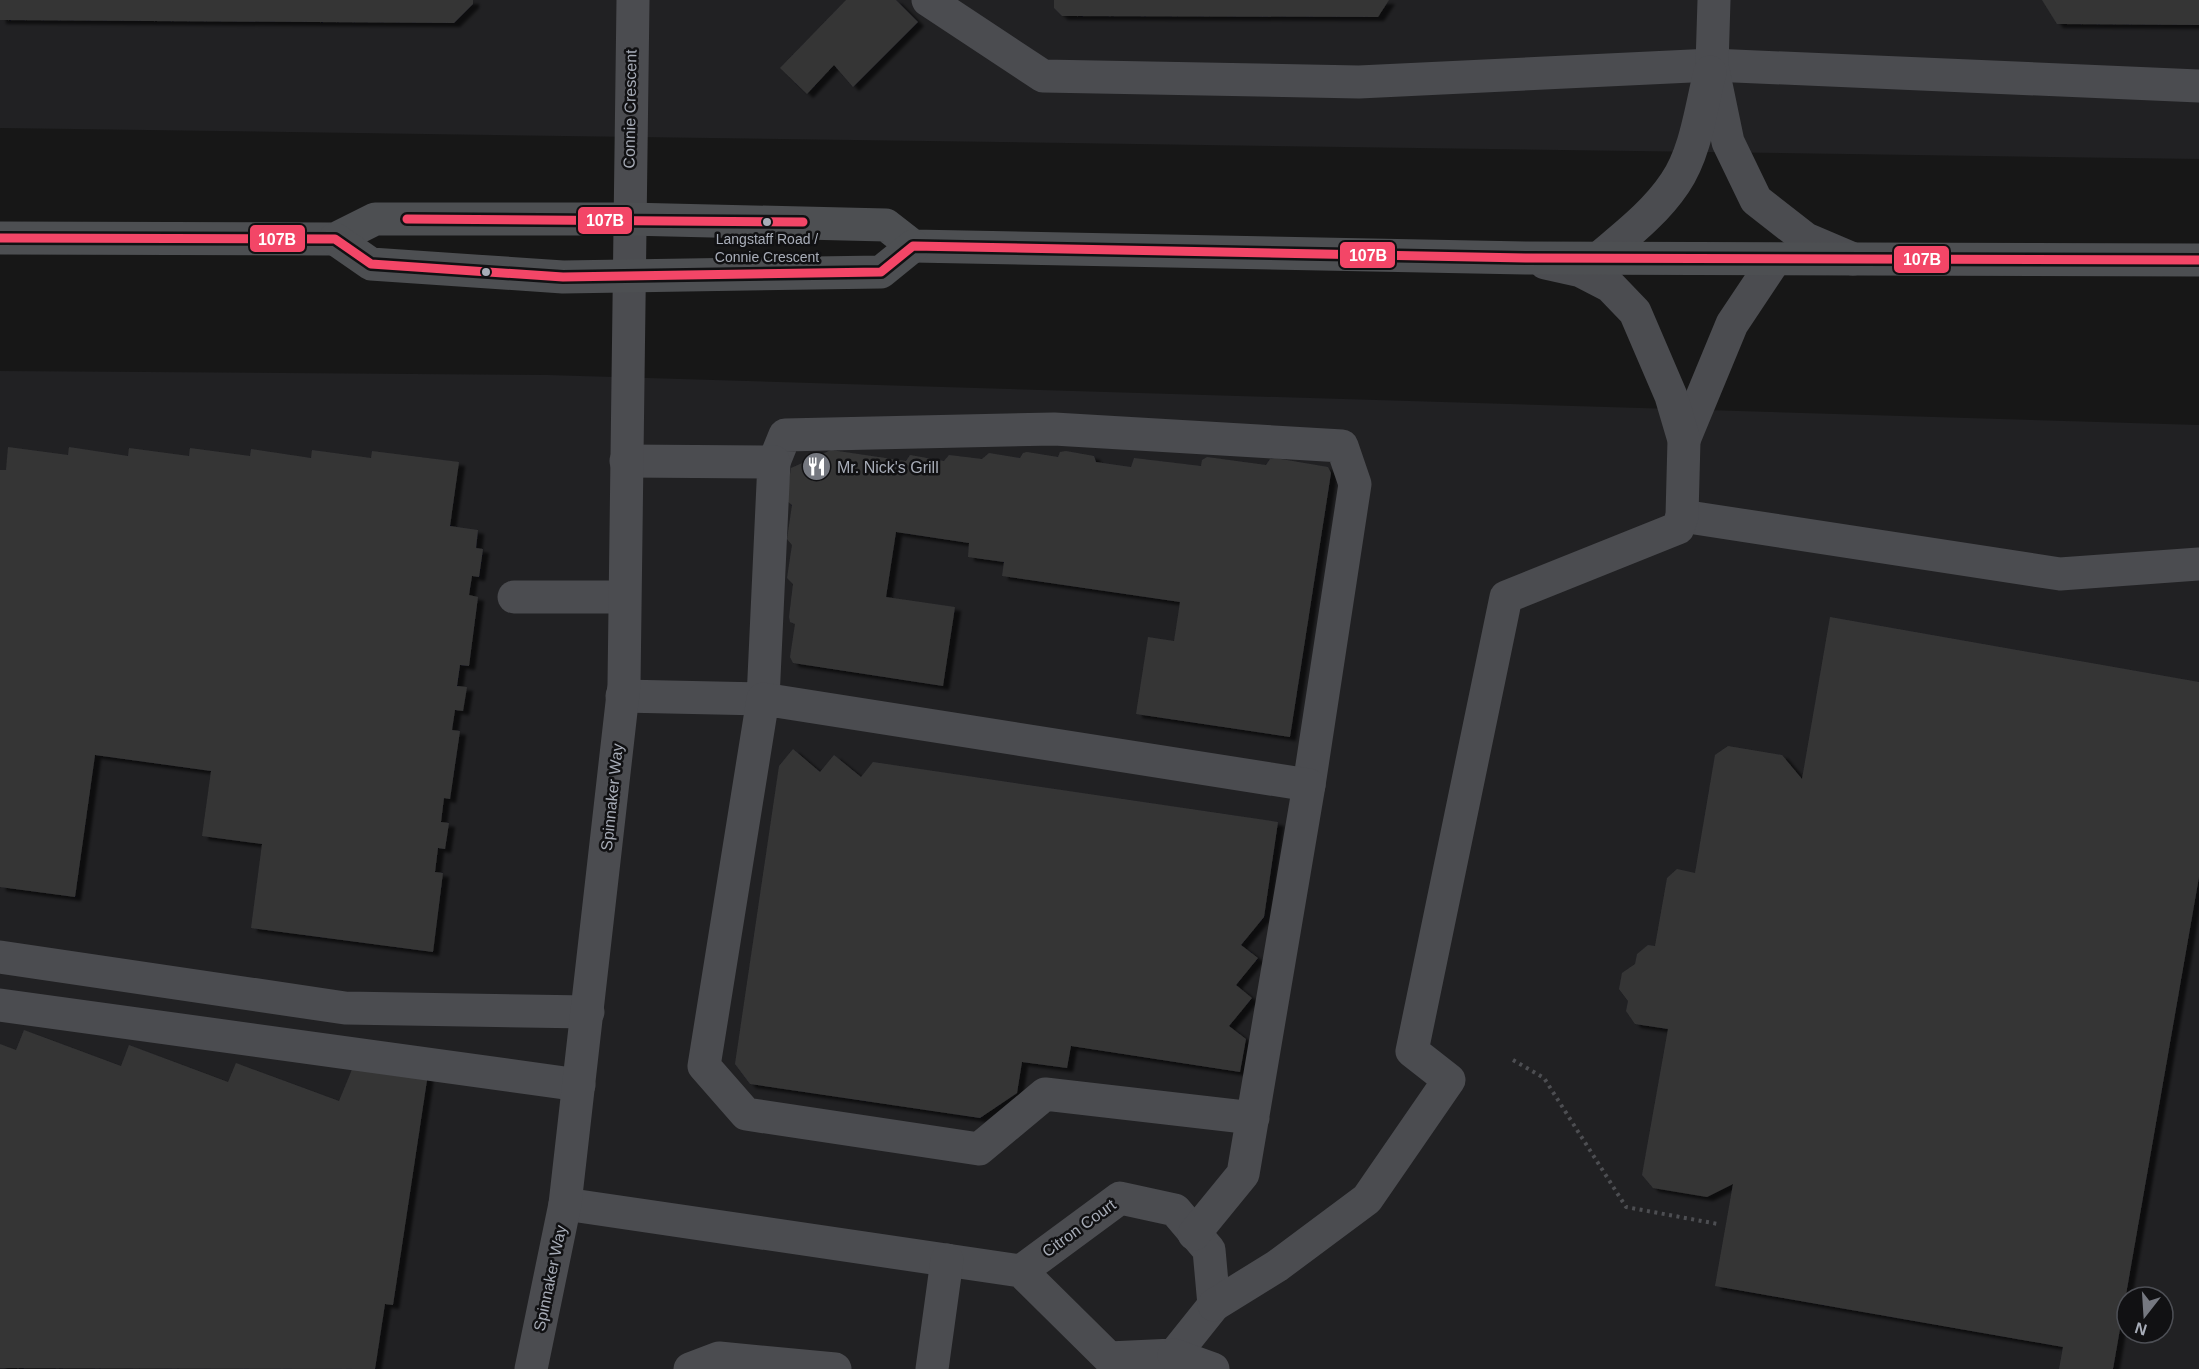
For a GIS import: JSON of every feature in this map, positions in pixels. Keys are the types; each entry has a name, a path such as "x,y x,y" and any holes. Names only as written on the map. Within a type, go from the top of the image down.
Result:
{"main road":[{"path":"0,238 335,239 375,219 628,219 886,225 913,246 1774,261 1853,259 2199,260"},
{"path":"335,239 371,264 563,277 627,278 881,272 913,246"}],"street":[{"name":"Connie Crescent","path":"628,219 633,0"},
{"path":"928,0 1043,76 1359,82 1712,65 2199,86"},
{"path":"1599,258 1649,215 1676,182 1690,149 1712,65 1714,0"},
{"path":"1712,65 1728,142 1756,200 1806,239 1853,259"},
{"name":"Spinnaker Way","path":"531,1369 565,1204 622,696 628,219"},
{"path":"1174,1355 1214,1305 1277,1266 1367,1199 1449,1080 1412,1051 1506,597 1678,528 1682,516 1684,440 1671,396 1635,312 1610,286 1581,271 1525,258"},
{"path":"1684,440 1732,324 1774,261"},
{"path":"1194,1234 1244,1174 1309,785 1354,484 1342,446 1054,429 785,435 774,462 763,699 704,1066 746,1114 979,1149 1045,1094 1253,1118"},
{"path":"626,461 774,462"},
{"path":"1682,516 2060,574 2199,564"},
{"path":"514,597 624,597"},
{"path":"622,696 763,699 1309,785"},
{"path":"0,957 345,1008 588,1012"},
{"path":"0,1005 579,1085"},
{"name":"Citron Court","path":"1021,1271 1120,1198 1175,1210 1209,1250 1214,1305"},
{"path":"565,1204 1021,1271 1110,1358 1174,1355 1213,1369"},
{"path":"932,1369 947,1260"},
{"path":"690,1369 719,1358 835,1369"}],"path":[{"path":"1513,1060 1544,1078 1626,1206 1718,1224"}],"shaded area":[{"path":"0,0 2199,0 2199,159 0,128"},
{"path":"0,371 548,375 2199,425 2199,1369 0,1369"}],"building":[{"path":"0,0 473,0 473,4 454,23 0,20"},
{"path":"846,0 896,0 918,22 853,87 834,65 807,94 780,68"},
{"path":"1054,0 1389,0 1378,17 1062,16 1054,8"},
{"path":"2042,0 2199,0 2199,25 2057,24"},
{"path":"8,447 68,455 69,447 128,456 129,448 189,456 190,448 250,456 251,449 311,458 312,450 371,458 372,451 459,462 450,526 478,530 476,548 483,549 479,577 472,576 469,595 478,597 469,666 460,665 457,686 467,687 463,711 455,710 452,730 460,731 450,799 444,798 441,822 449,823 445,849 438,848 435,872 443,873 433,952 251,928 262,844 202,836 211,771 95,755 75,897 0,887 0,470 6,470"},
{"path":"831,450 906,461 910,455 944,461 949,455 982,459 989,453 1020,458 1023,453 1027,452 1058,457 1060,452 1066,451 1094,456 1096,462 1131,467 1134,458 1201,466 1202,460 1207,457 1266,465 1270,459 1275,458 1328,467 1331,473 1290,737 1136,714 1148,637 1174,641 1180,602 1002,576 1004,562 968,557 969,543 896,532 886,597 955,607 943,686 793,663 790,657 795,624 790,622 789,617 793,584 787,578 792,545 787,539 792,505 786,500 791,468"},
{"path":"1830,617 2199,682 2199,877 2128,1285 2115,1285 2115,1345 2117,1345 2113,1369 2059,1369 2063,1347 1715,1286 1733,1184 1707,1197 1653,1188 1642,1175 1668,1029 1635,1024 1626,1011 1628,1001 1619,989 1622,973 1635,964 1637,954 1648,945 1655,946 1667,878 1677,869 1695,873 1715,755 1728,746 1782,755 1802,779"},
{"path":"793,749 820,772 834,755 861,777 873,762 1278,822 1264,917 1241,945 1258,958 1236,985 1252,998 1229,1026 1246,1039 1240,1072 1071,1046 1067,1068 1022,1062 1017,1093 980,1118 750,1084 735,1064 779,766"},
{"path":"24,1030 121,1066 129,1045 228,1082 236,1063 339,1101 358,1055 429,1067 393,1305 385,1304 375,1369 0,1368 0,1044 16,1050"}],"transit line":[{"name":"107B","path":"407,219 803,222"},
{"name":"107B","path":"0,238 335,239 371,264 563,277 881,272 913,246 1525,258 2199,260"}],"place":[{"name":"Langstaff Road / Connie Crescent","path":"767,222"},
{"name":"Mr. Nick's Grill","path":"816,467"}]}
